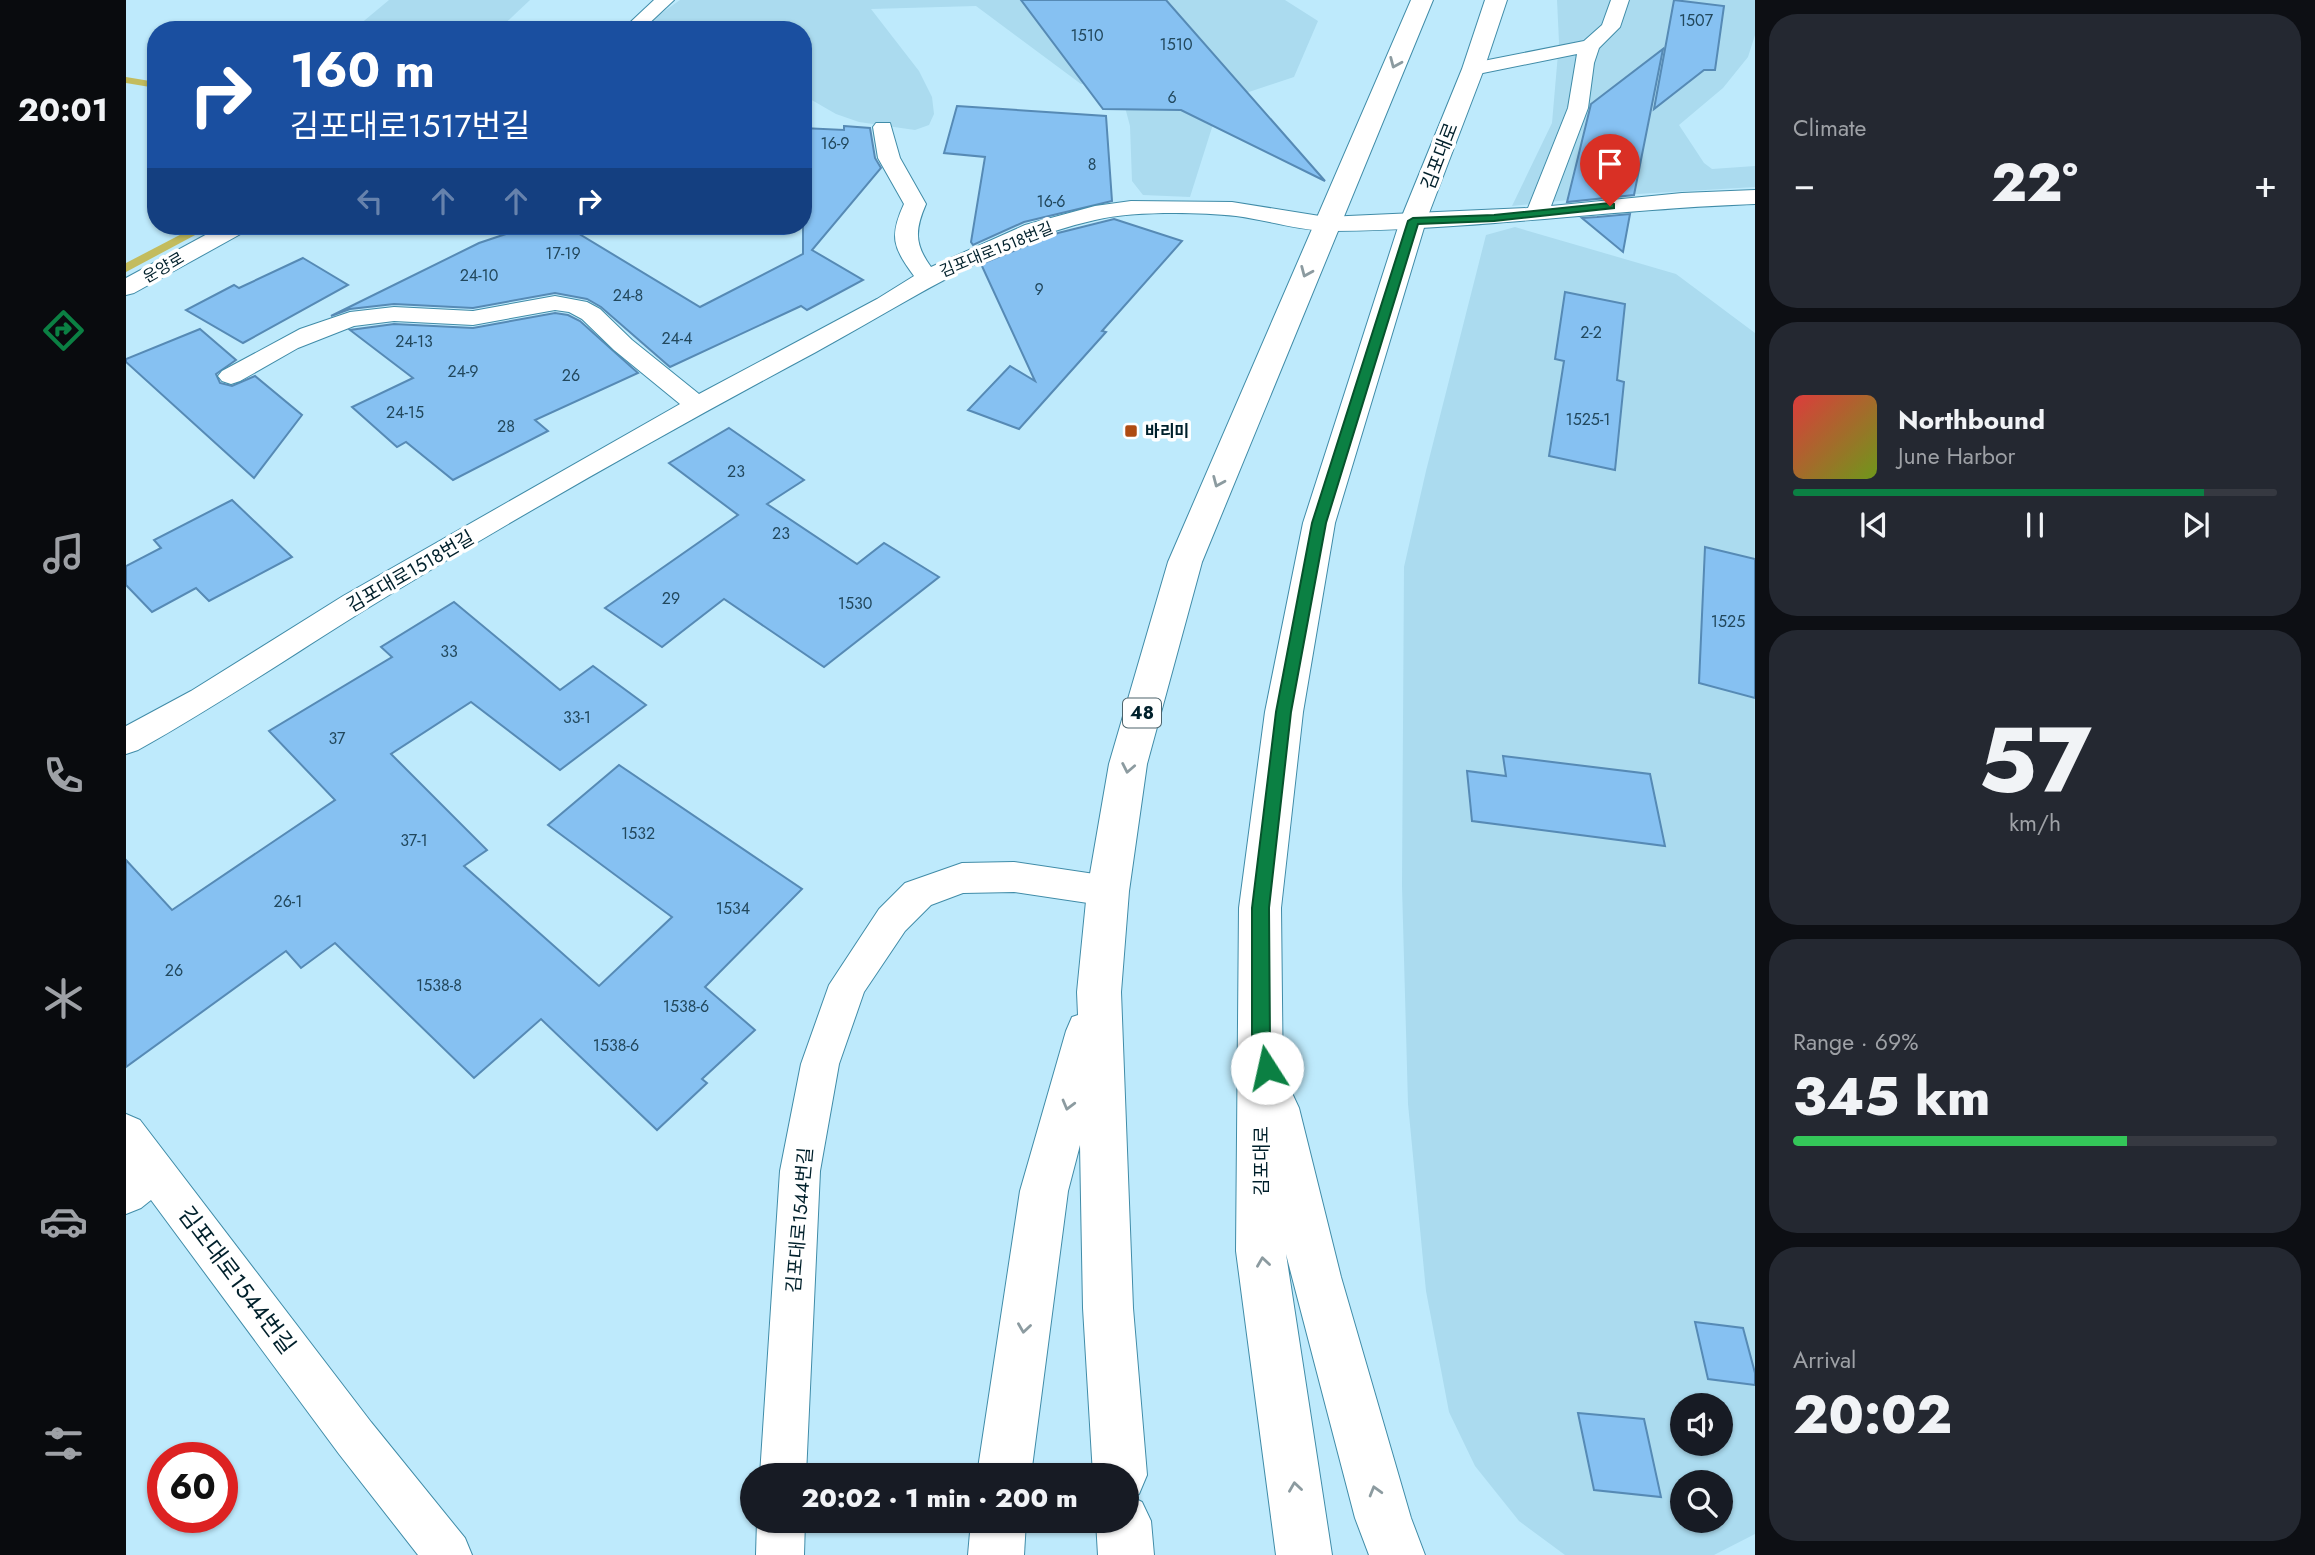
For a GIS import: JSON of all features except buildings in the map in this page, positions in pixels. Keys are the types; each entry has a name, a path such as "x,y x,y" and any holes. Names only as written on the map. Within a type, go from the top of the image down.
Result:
{"main road":[{"name":"48","path":"1119,1463 1108,1308 1099,992 1108,891 1128,764 1185,562 1422,0"},
{"name":"김포대로","path":"1304,1555 1261,1251 1261,908 1284,712 1319,523 1413,221 1473,69 1496,0"},
{"path":"1006,1463 1044,1191 1099,992"},
{"path":"1261,1042 1316,1277 1383,1518 1397,1555"},
{"path":"996,1555 998,1533"},
{"path":"1124,1533 1126,1555"}],"lane":[{"path":"641,21 665,0"},
{"path":"1538,212 1578,108 1584,63 1590,46 1611,27 1620,0"},
{"path":"1473,69 1590,46"},
{"path":"883,127 889,158 906,183 915,204 904,228 906,249 927,278"},
{"name":"김포대로1518번길","path":"126,741 202,699 354,603 697,405 887,304 927,278 1033,230 1095,213 1131,208 1232,209 1326,224 1494,218 1682,200 1755,197"},
{"name":"운양로","path":"126,288 222,235"},
{"path":"231,376 285,344 328,326 360,318 394,314 453,320 496,316 540,304 561,302 581,308 598,320 622,344 697,405"},
{"name":"김포대로1544번길","path":"784,1463 800,1171 820,1064 848,985 892,920 918,894 962,877 1014,877 1108,891"},
{"name":"김포대로1544번길","path":"126,1133 141,1183 355,1438 447,1555"},
{"path":"780,1555 781,1533"}],"shaded area":[{"path":"389,0 530,0 508,21 364,21"},
{"path":"680,0 1285,0 1318,21 1294,77 1228,99 1215,118 1190,197 1143,195 1132,181 1130,126 1122,96 1105,81 1081,84 976,6 871,9 919,71 932,97 934,114 929,125 915,130 859,122 836,114 812,100 812,21 652,21"},
{"path":"1557,0 1755,0 1755,35 1748,57 1723,88 1679,125 1704,163 1712,169 1755,166 1755,187 1604,196 1512,206 1552,123 1559,42"},
{"path":"1515,227 1676,274 1755,333 1755,1534 1714,1555 1565,1555 1519,1521 1475,1466 1449,1412 1426,1291 1408,1104 1402,886 1404,567 1486,235"}],"waterway":[{"path":"126,80 147,84"},
{"path":"126,268 189,235"}],"place":[{"name":"바리미","path":"1131,431"}],"route":[{"path":"1267,1068 1261,1042 1261,908 1284,712 1319,523 1413,221 1494,218 1610,206"}]}
